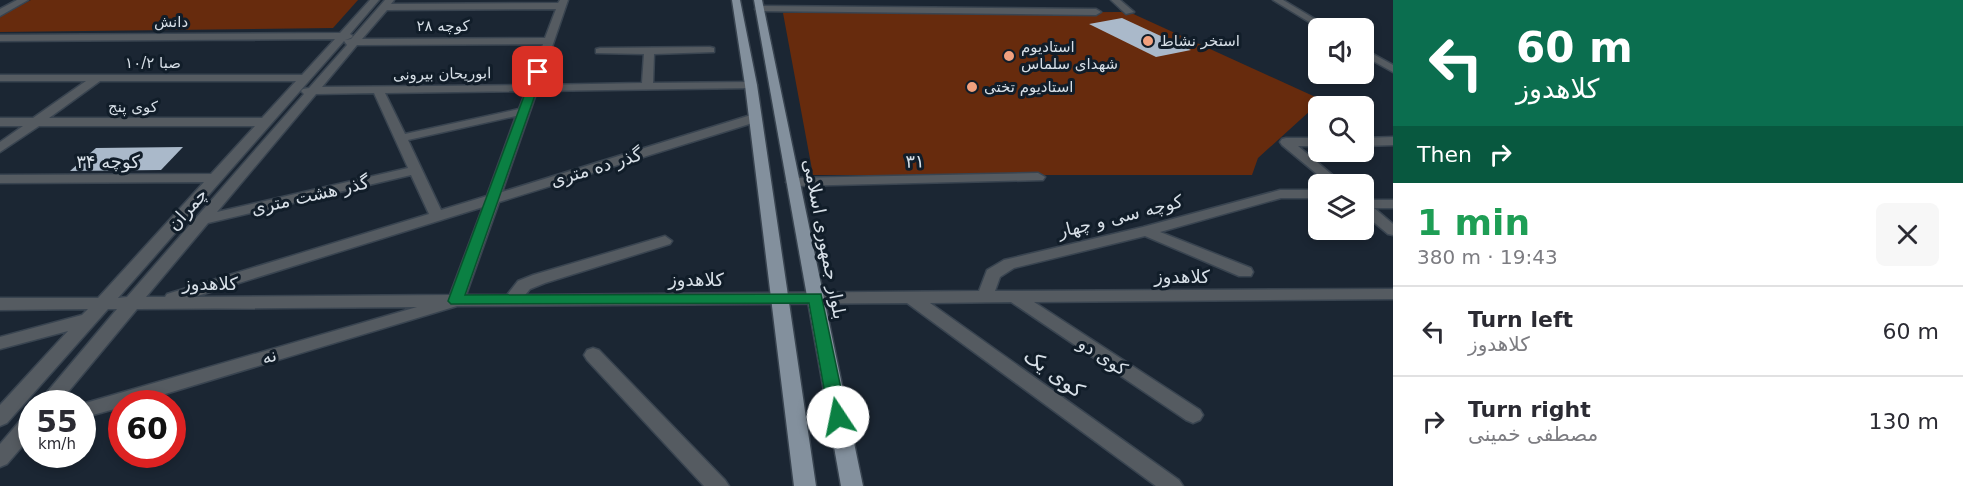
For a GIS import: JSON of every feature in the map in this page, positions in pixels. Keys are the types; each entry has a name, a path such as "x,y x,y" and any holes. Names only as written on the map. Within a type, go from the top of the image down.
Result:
{"main road":[{"path":"736,0 751,85 805,486"},
{"name":"بلوار جمهوری اسلامی","path":"759,4 852,486"}],"street":[{"path":"937,0 945,10"},
{"path":"1115,0 1129,12"},
{"path":"1277,0 1308,18"},
{"path":"0,3 22,2"},
{"path":"0,13 22,2"},
{"path":"383,2 563,3 456,301"},
{"name":"چمران","path":"0,418 305,78 348,39 383,2"},
{"path":"759,4 1096,12"},
{"name":"دانش","path":"0,38 348,39"},
{"name":"چمران","path":"58,390 313,90 348,39"},
{"name":"کوچه ۲۸","path":"348,39 549,41"},
{"path":"647,87 649,50"},
{"path":"600,51 710,50"},
{"path":"1374,58 1393,69"},
{"name":"صبا ۱۰/۲","path":"0,78 305,78"},
{"path":"0,148 96,78"},
{"name":"ابوریحان بیرونی","path":"294,91 751,85"},
{"path":"378,90 437,216"},
{"path":"401,138 524,111"},
{"name":"گذر ده متری","path":"158,303 755,118"},
{"name":"کوی پنج","path":"0,123 266,122"},
{"path":"1308,142 1286,142 1308,160"},
{"path":"1374,142 1391,143"},
{"path":"1310,162 1325,174"},
{"name":"گذر هشت متری","path":"203,220 416,170"},
{"name":"۳۱","path":"793,182 1038,177"},
{"name":"کوچه ۳۴","path":"0,179 215,178"},
{"name":"کوچه سی و چهار","path":"985,296 993,274 1009,264 1146,231 1280,194 1308,194"},
{"path":"1374,205 1393,204"},
{"path":"1374,214 1393,231"},
{"path":"1146,231 1245,272"},
{"path":"512,300 524,285 538,279 665,241"},
{"name":"کلاهدوز","path":"0,304 1393,294"},
{"name":"کوی دو","path":"1013,296 1193,415"},
{"name":"کوی یک","path":"910,297 1172,486"},
{"name":"نه","path":"96,407 456,301"},
{"path":"0,343 89,320"},
{"path":"593,355 718,486"},
{"path":"0,458 18,438"}],"shaded area":[{"path":"31,0 358,0 333,28 0,32 0,16"},
{"name":"استادیوم شهدای سلماس","path":"1129,12 1313,96 1308,96 1308,113 1258,158 1252,175 813,175 783,13"}],"building":[{"name":"استخر نشاط","path":"1122,18 1191,50 1156,57 1089,24"},
{"path":"183,147 161,170 70,171 96,148"}],"place":[{"name":"استخر نشاط","path":"1148,41"},
{"name":"استادیوم شهدای سلماس","path":"1009,56"},
{"name":"استادیوم تختی","path":"972,87"}],"route":[{"path":"538,72 456,301 815,298 838,417"}]}
